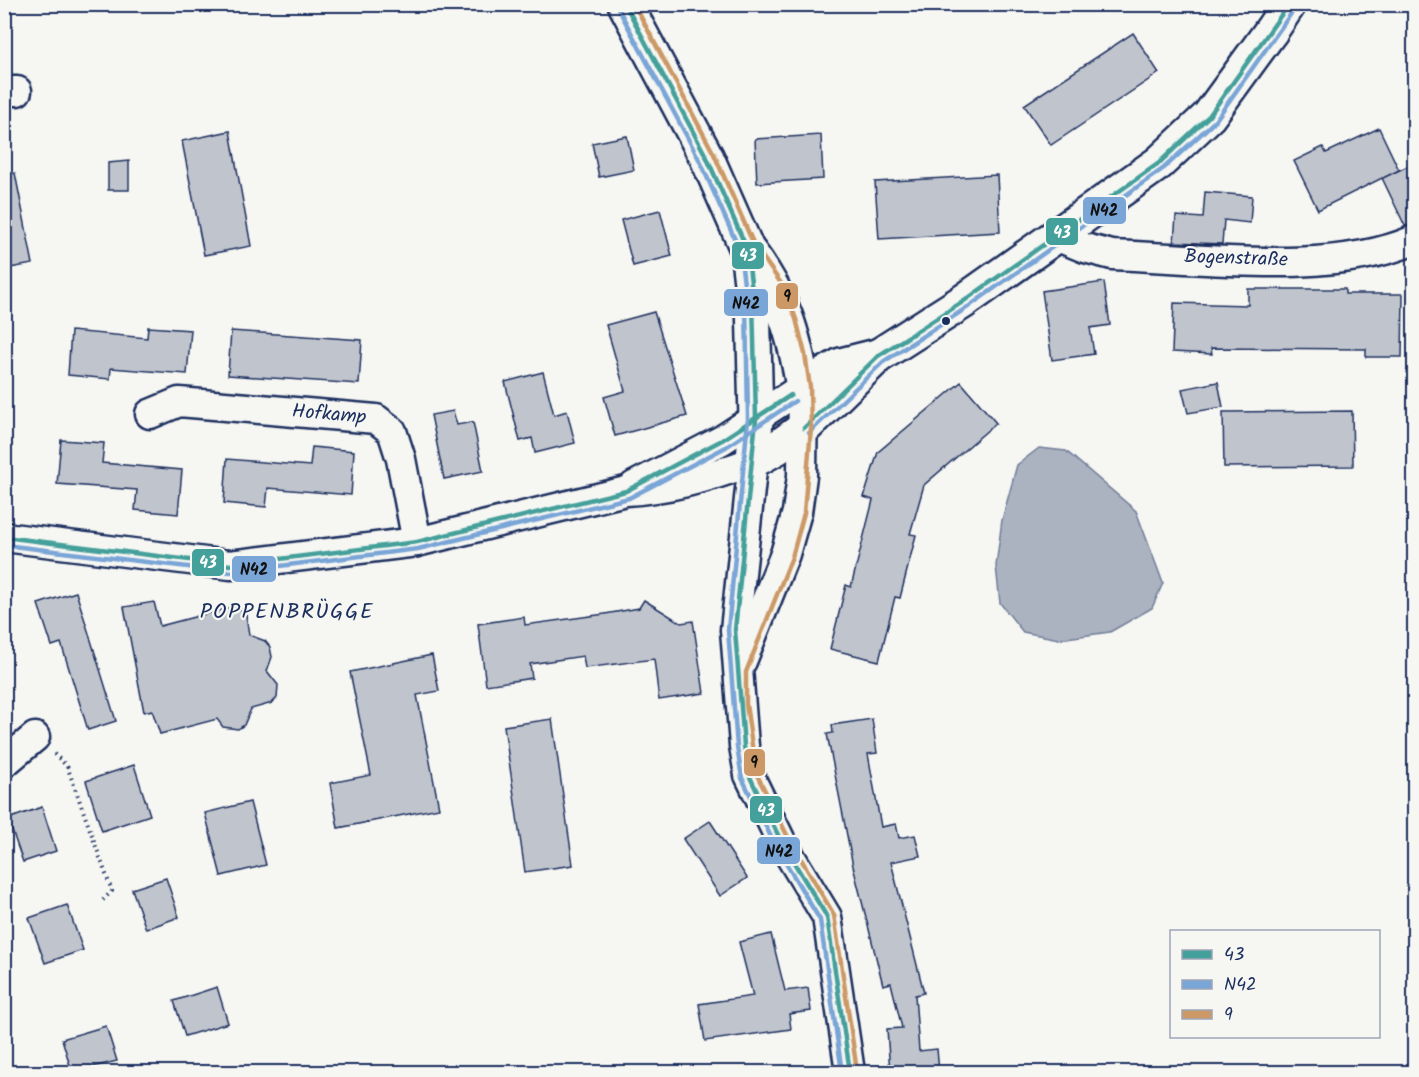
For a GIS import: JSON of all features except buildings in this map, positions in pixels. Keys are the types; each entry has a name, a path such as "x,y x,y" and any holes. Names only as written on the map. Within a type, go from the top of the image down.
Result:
{"street":[{"path":"625,4 707,158 747,249 776,290 789,322 803,387 802,476 797,512 785,554 738,671"},
{"path":"4,537 230,565 417,542 626,491 662,489 726,472 753,461 778,447 804,428 878,356 1058,237 1159,163 1209,116 1280,17"},
{"name":"Bogenstraße","path":"1058,237 1085,248 1112,255 1306,261 1353,257 1414,240"},
{"path":"747,249 753,300 756,419 735,630 741,723 749,775 781,841 827,917 850,1072"},
{"path":"626,491 756,419 803,387 841,365 878,356"},
{"name":"Hofkamp","path":"150,414 179,402 376,419 392,431 401,459 417,542"},
{"path":"4,763 35,737"}],"path":[{"path":"35,737 67,766 112,891 103,900"}],"shaded area":[{"path":"1039,448 1066,451 1136,511 1163,583 1152,608 1110,632 1059,639 1023,632 1000,603 996,566 1002,520 1017,465"}],"transit line":[{"name":"43","path":"625,4 707,158 747,249 753,300 756,419 735,630 744,746 749,775 781,841 827,917 850,1072"},
{"name":"9","path":"634,4 714,154 754,245 783,286 796,319 805,354 810,387 811,428 804,513 792,557 746,672 746,704 756,773 788,837 834,915 857,1071"},
{"name":"43","path":"804,428 878,356 964,301 1159,163 1209,116 1289,4"},
{"name":"N42","path":"618,8 700,161 740,251 746,301 748,419 728,630 737,747 742,778 775,845 820,920 842,1072"},
{"name":"N42","path":"809,433 883,362 968,307 1164,168 1215,121 1295,8"},
{"name":"43","path":"4,537 230,565 417,542 626,491 722,440 791,395"},
{"name":"N42","path":"4,545 230,572 418,549 629,498 726,447 795,401"}],"district":[{"name":"POPPENBRÜGGE","path":"287,612"}]}
